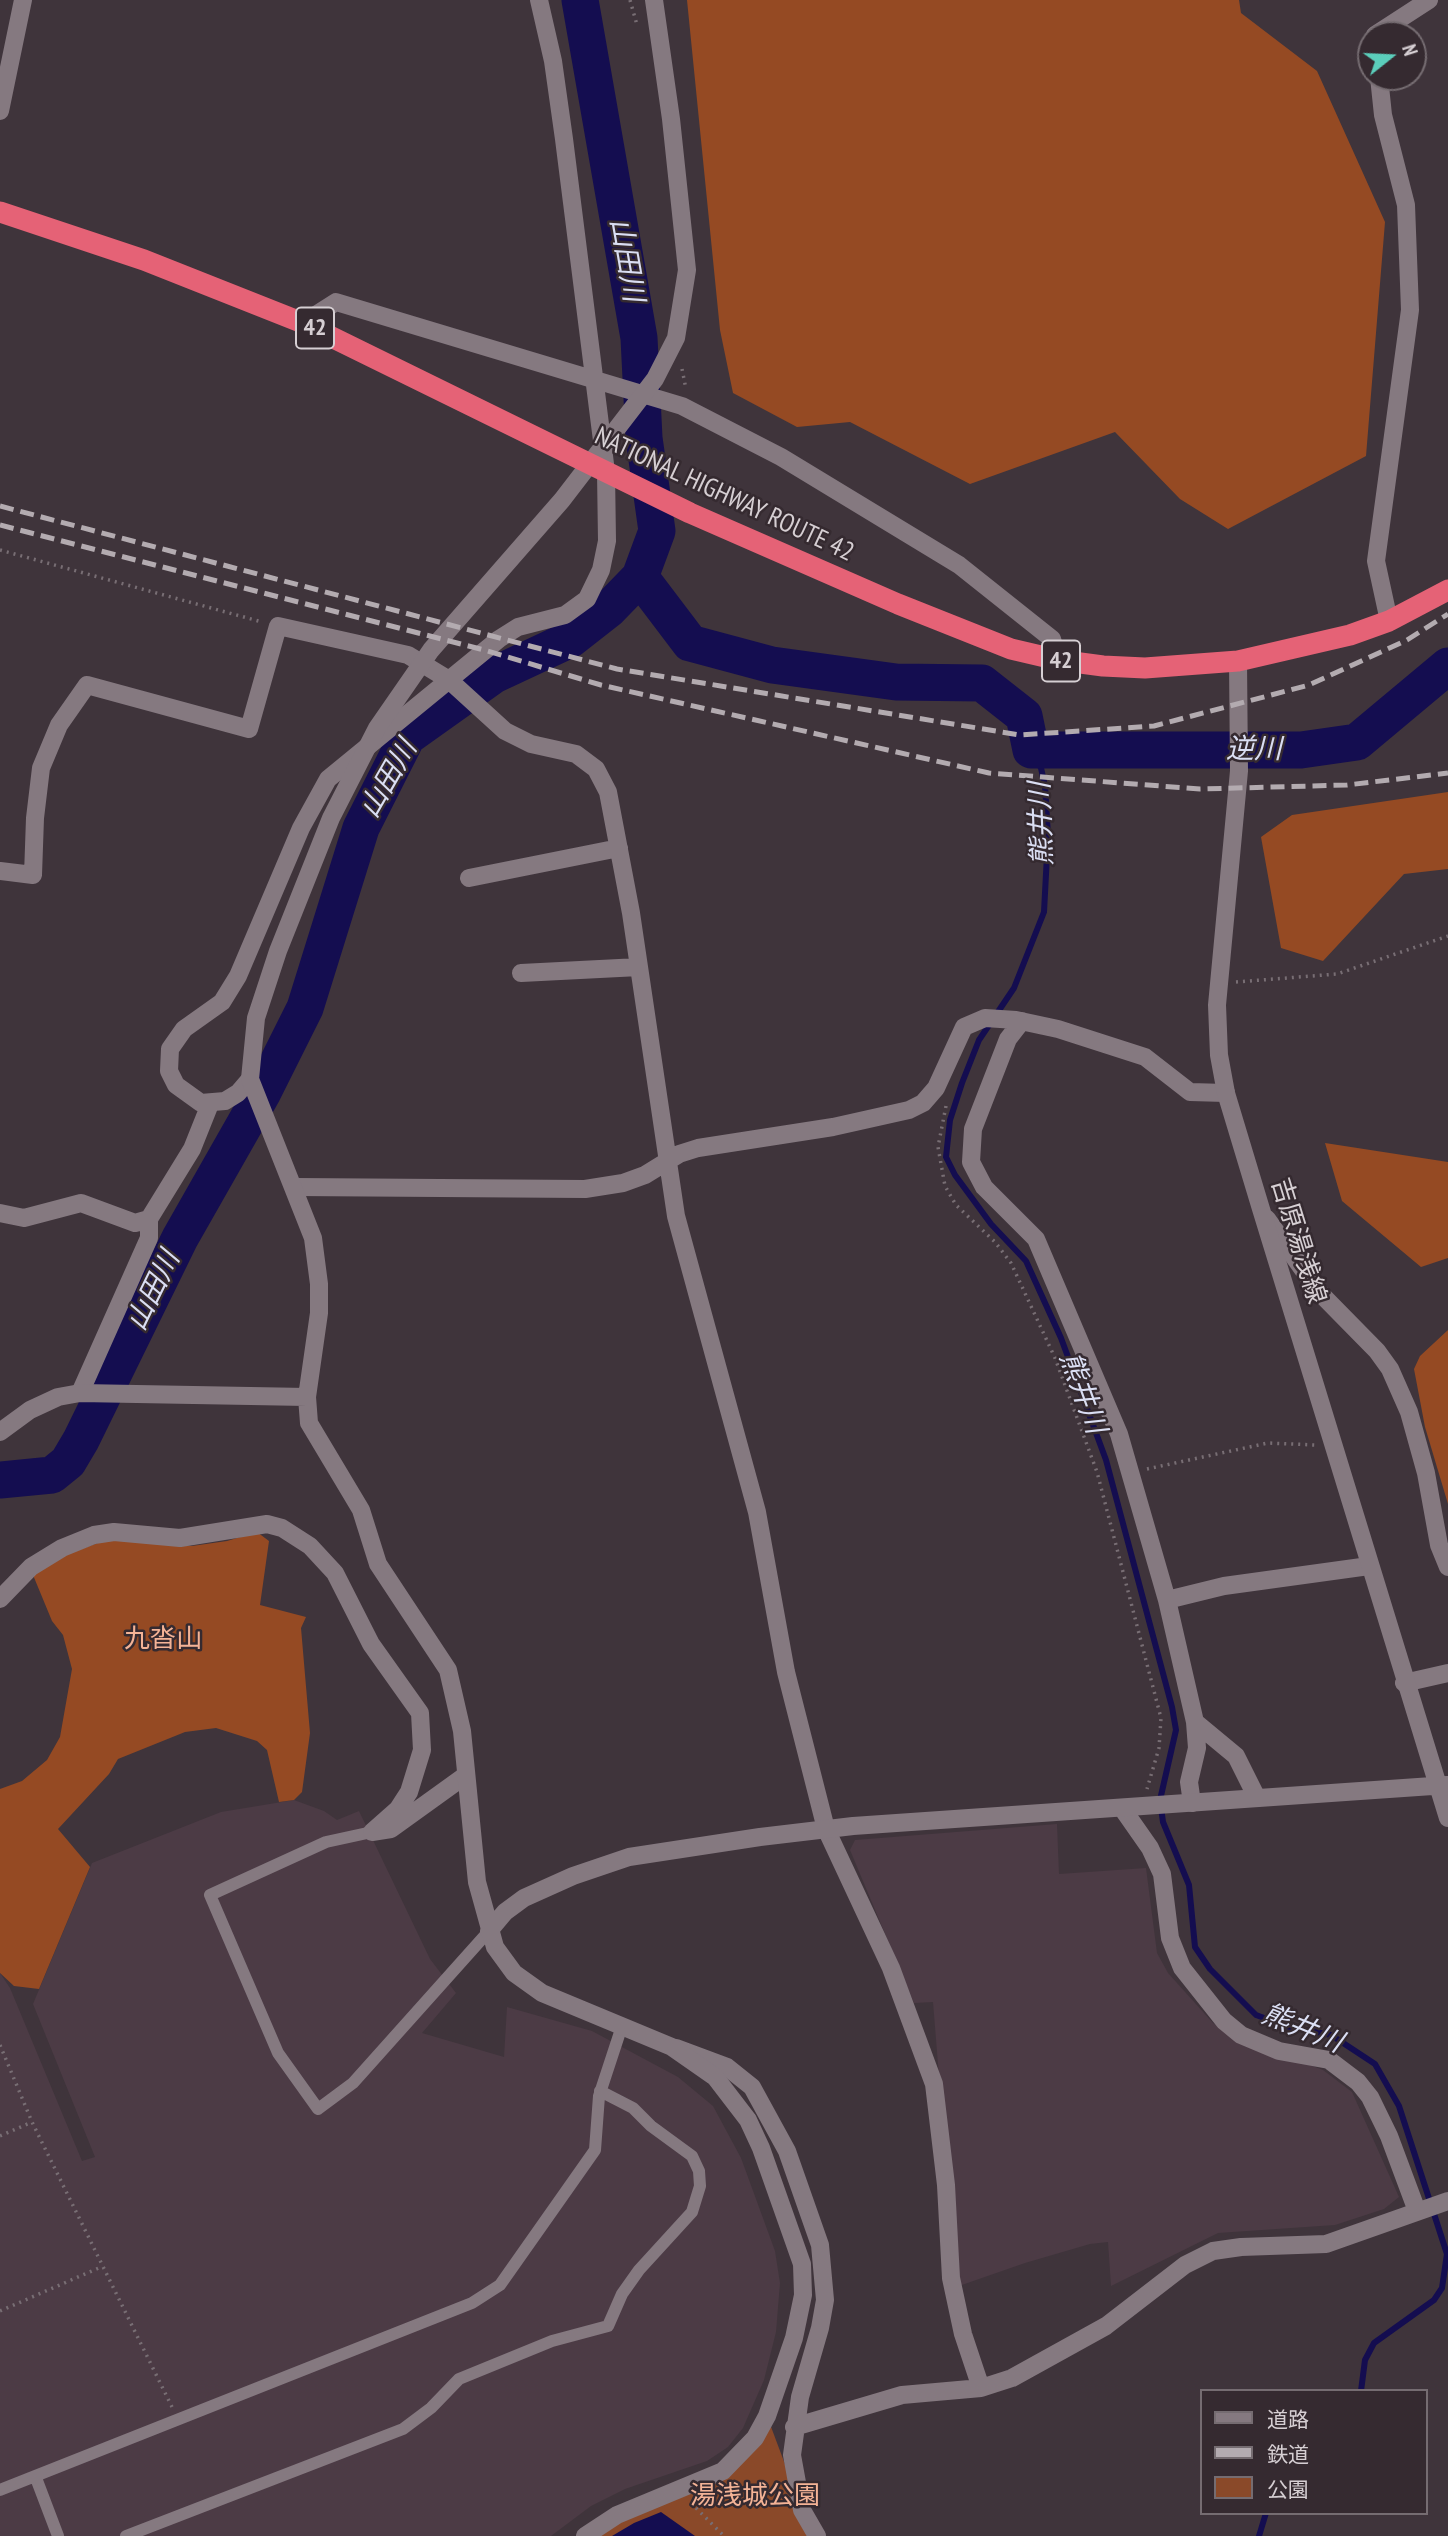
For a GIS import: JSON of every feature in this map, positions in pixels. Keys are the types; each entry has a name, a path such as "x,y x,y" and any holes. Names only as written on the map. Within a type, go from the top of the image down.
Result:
{"highway":[{"name":"NATIONAL HIGHWAY ROUTE 42","path":"0,212 144,260 303,323 690,513 1011,649 1058,660 1145,668 1238,661 1310,647 1389,621 1448,590"}],"street":[{"path":"0,111 23,0"},
{"path":"250,1079 225,1101 210,1104 190,1098 176,1085 168,1060 176,1037 213,1010 238,976 301,828 328,779 518,626 565,615 587,599 601,570 607,541 611,475 595,382 555,74 540,0"},
{"path":"654,0 671,120 687,270 676,338 656,379 562,500 431,650 377,728 331,818 278,951 256,1018 250,1079 273,1143 295,1187 313,1238 319,1284 319,1313 307,1397 309,1423 361,1510 378,1564 447,1670 458,1708 477,1882 489,1931 504,1961 527,1983 558,2002 727,2067 752,2087 787,2151 820,2245 825,2300 794,2427 792,2455 795,2485 802,2510 817,2536"},
{"path":"1397,21 1429,0"},
{"path":"1380,91 1383,115 1406,205 1410,310 1376,561 1389,621"},
{"path":"303,323 336,302 682,407 781,457 969,573 1052,639 1058,660"},
{"path":"0,871 33,875 35,818 41,768 59,725 87,685 248,729 278,626 408,655 449,680 505,731 531,744 576,754 596,769 608,792 619,848 676,1216 757,1512 786,1672 826,1829 891,1969 934,2084 946,2185 951,2278 963,2334 981,2388"},
{"name":"吉原湯浅線","path":"1238,661 1239,771 1219,983 1219,1055 1226,1093 1368,1566 1404,1683 1443,1785 1448,1818"},
{"path":"469,878 619,848"},
{"path":"521,972 639,967"},
{"path":"295,1187 585,1189 623,1183 679,1154 721,1143 833,1127 909,1110 923,1103 936,1088 964,1027 985,1018 1023,1021 1058,1028 1145,1057 1190,1092 1226,1093"},
{"path":"1023,1021 1008,1039 973,1129 971,1162 984,1187 1029,1230 1041,1250 1100,1384 1131,1473 1167,1600 1195,1722 1197,1748 1186,1803"},
{"path":"80,1393 149,1238 149,1219 192,1149 210,1104"},
{"path":"0,1213 24,1218 81,1203 135,1223 149,1219"},
{"path":"1261,1209 1319,1292 1377,1351 1390,1369 1412,1425 1426,1473 1439,1545 1448,1567"},
{"path":"0,1432 30,1410 58,1397 80,1393 307,1397"},
{"path":"0,1599 31,1567 62,1548 94,1535 114,1532 180,1538 267,1524 282,1528 310,1546 335,1573 371,1644 420,1713 422,1750 409,1791 398,1809 372,1832"},
{"path":"1167,1600 1224,1586 1368,1566"},
{"path":"1404,1683 1448,1673"},
{"path":"1195,1722 1236,1756 1257,1798"},
{"path":"372,1832 391,1829 466,1775"},
{"path":"489,1931 505,1912 524,1898 573,1876 629,1857 826,1829 1443,1785"},
{"path":"1122,1808 1150,1848 1162,1874 1170,1938 1182,1968 1224,2021 1241,2035 1279,2051 1329,2060 1358,2082 1370,2097 1389,2136 1417,2211"},
{"path":"585,2536 617,2515 723,2472 755,2438 768,2416 794,2338 803,2279 792,2232 747,2120 715,2077 673,2047"},
{"path":"794,2427 902,2395 981,2388 1012,2378 1106,2326 1185,2265 1213,2251 1241,2247 1326,2244 1448,2201"}],"lane":[{"path":"372,1832 344,1835 209,1895 278,2053 318,2109 353,2083 489,1931"},
{"path":"0,2490 36,2478 178,2418 472,2303 500,2285 595,2150 600,2091 622,2026"},
{"path":"126,2536 403,2429 431,2408 459,2379 552,2342 608,2326 622,2294 639,2270 692,2212 700,2186 699,2171 692,2156 651,2126 633,2108 600,2091"},
{"path":"36,2478 58,2536"}],"path":[{"path":"0,550 278,626"},
{"path":"1219,983 1338,974 1448,936"},
{"path":"946,1100 938,1147 944,1186 956,1205 995,1242 1011,1263 1055,1358 1097,1472 1161,1718 1159,1748 1142,1807"},
{"path":"1131,1473 1268,1443 1308,1446 1331,1441"},
{"path":"0,2045 32,2122 101,2267 178,2418"},
{"path":"0,2136 32,2122"},
{"path":"0,2311 101,2267"},
{"path":"678,2491 724,2536"}],"shaded area":[{"path":"294,1800 324,1811 337,1820 359,1811 430,1959 456,1993 422,2033 504,2057 507,2007 592,2031 678,2077 713,2106 741,2158 775,2251 780,2283 776,2332 764,2380 743,2428 728,2447 707,2461 625,2489 591,2506 551,2536 0,2536 0,1973 10,1988 82,2161 95,2157 33,2004 92,1863 221,1812"},
{"path":"1057,1824 1059,1874 1146,1868 1157,1953 1168,1973 1213,2023 1228,2033 1323,2070 1352,2092 1399,2197 1384,2209 1335,2225 1218,2233 1111,2286 1108,2242 1090,2244 1025,2263 956,2287 933,2002 914,2003 850,1850 855,1840"},
{"path":"661,2512 695,2536 612,2536 634,2523"}],"green space":[{"path":"687,0 1239,0 1241,13 1317,71 1385,222 1366,456 1228,529 1180,499 1115,432 970,484 850,422 797,427 733,393 720,330"},
{"path":"1448,792 1448,869 1404,874 1323,961 1281,948 1261,837 1292,815"},
{"path":"1325,1143 1448,1162 1448,1258 1421,1267 1342,1201"},
{"path":"1448,1330 1448,1504 1425,1427 1414,1369 1420,1356"},
{"name":"九沓山","path":"257,1532 269,1541 260,1605 306,1617 301,1628 310,1733 302,1792 294,1800 279,1802 267,1750 257,1741 216,1728 185,1732 118,1759 109,1774 58,1829 90,1867 39,1989 14,1986 0,1973 0,1789 22,1781 47,1760 60,1737 72,1669 63,1635 52,1621 33,1575 70,1553 112,1538 192,1546 227,1541"},
{"name":"湯浅城公園","path":"767,2416 802,2510 817,2536 585,2536 700,2482"}],"waterway":[{"name":"山田川","path":"0,1480 52,1475 68,1462 81,1440 180,1238 263,1092 305,1008 361,828 407,737 494,675 571,639 608,610 640,577 657,531 644,438 639,338 580,0"},
{"name":"熊井川","path":"640,577 690,643 772,665 896,682 982,683 1024,716 1031,750 1301,750 1357,742 1448,666"},
{"name":"熊井川","path":"1031,750 1041,768 1045,786 1048,836 1044,912 1014,988 979,1040 950,1120 946,1157 955,1175 991,1224 1026,1261 1061,1338 1106,1460 1172,1707 1176,1730 1160,1800 1163,1822 1189,1885 1195,1947 1210,1969 1256,2015 1286,2026 1331,2035 1375,2064 1399,2106 1447,2254 1442,2288 1434,2300 1374,2343 1365,2360 1361,2389"},
{"name":"熊井川","path":"1259,2536 1265,2515"}],"railway":[{"path":"0,506 617,669 1020,735 1154,726 1309,685 1407,640 1448,614"},
{"path":"0,525 484,650 601,685 989,773 1200,789 1347,785 1448,773"}],"water label":[{"name":"逆川","path":"1254,750"}]}
